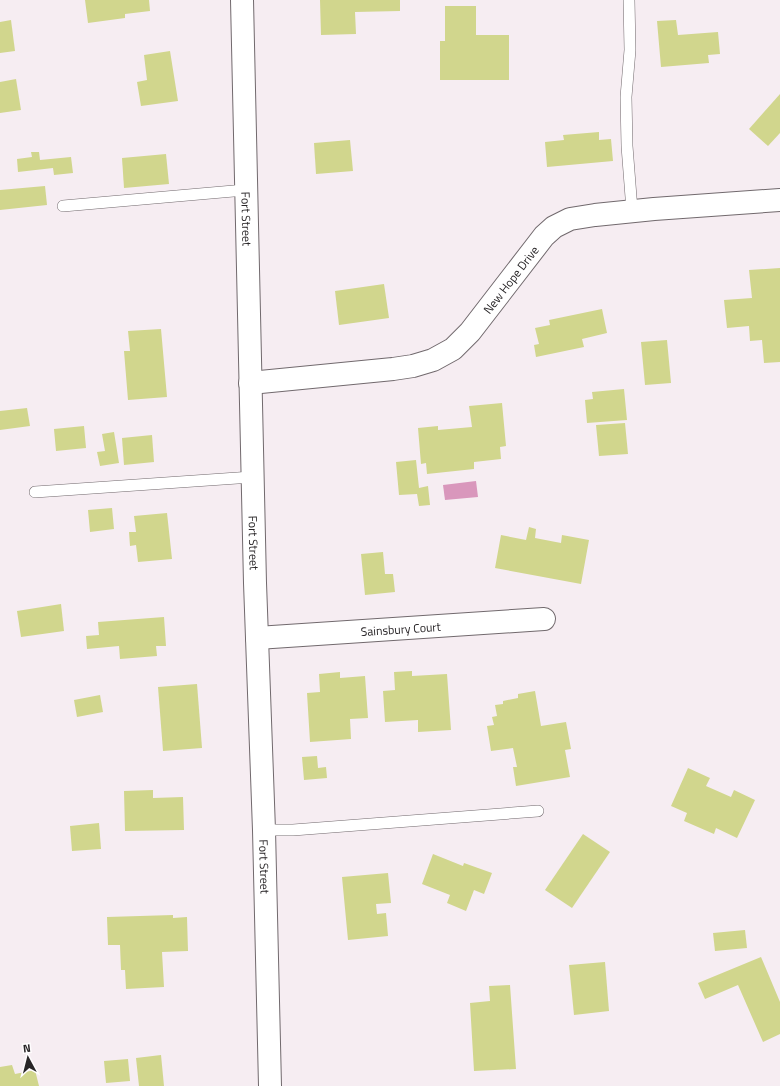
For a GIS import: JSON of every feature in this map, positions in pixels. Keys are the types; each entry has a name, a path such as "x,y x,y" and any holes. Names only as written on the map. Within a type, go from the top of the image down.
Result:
{"street":[{"name":"Fort Street","path":"242,0 252,477 264,830 270,1086"},
{"name":"New Hope Drive","path":"250,383 393,369 412,366 433,360 453,349 470,332 544,236 554,227 570,219 632,210 780,200"},
{"name":"Sainsbury Court","path":"257,638 544,619"}],"lane":[{"path":"629,0 630,50 626,97 632,210"},
{"path":"62,206 245,190"},
{"path":"35,492 252,477"},
{"path":"264,830 293,830 538,811"}],"shaded area":[{"path":"476,481 478,497 445,500 443,485"}],"building":[{"path":"85,0 149,0 150,11 125,14 125,18 88,23"},
{"path":"320,0 400,0 400,11 355,12 356,34 321,35"},
{"path":"445,6 476,6 476,35 509,35 509,80 440,80 440,41 445,41"},
{"path":"11,20 15,51 0,53 0,22"},
{"path":"676,20 678,35 718,32 720,54 708,55 709,63 661,67 657,21"},
{"path":"170,51 178,101 141,106 137,82 147,80 144,55"},
{"path":"16,79 21,110 0,113 0,82"},
{"path":"780,94 780,133 768,146 749,129"},
{"path":"599,132 599,140 611,139 613,161 547,167 545,142 564,140 563,135"},
{"path":"350,140 353,171 316,174 314,143"},
{"path":"31,152 39,152 40,160 71,157 73,173 54,175 53,168 18,172 17,159 32,157"},
{"path":"166,154 169,184 124,188 122,158"},
{"path":"45,186 47,205 0,210 0,190"},
{"path":"780,268 780,362 764,363 762,340 750,341 749,326 727,328 724,300 752,298 749,270"},
{"path":"384,284 389,318 339,325 335,291"},
{"path":"602,309 607,333 582,339 584,347 536,357 534,345 539,344 535,328 550,325 549,320"},
{"path":"161,329 167,397 128,400 124,351 130,351 128,331"},
{"path":"667,340 671,383 645,385 641,342"},
{"path":"624,389 627,420 587,423 585,400 593,399 592,392"},
{"path":"502,403 506,446 500,447 501,459 474,462 474,469 427,474 426,463 421,464 418,428 438,426 438,430 472,427 469,406"},
{"path":"27,408 30,426 0,430 0,411"},
{"path":"625,423 628,454 599,456 596,425"},
{"path":"84,426 86,448 56,451 54,429"},
{"path":"114,432 119,463 100,466 97,452 105,451 102,434"},
{"path":"152,435 154,462 124,465 122,438"},
{"path":"416,460 419,488 428,486 430,505 419,506 417,494 399,495 396,462"},
{"path":"112,508 114,529 90,532 88,510"},
{"path":"167,513 172,559 138,562 136,545 130,546 129,532 136,532 134,516"},
{"path":"529,527 536,529 535,538 561,543 562,535 589,540 581,584 495,568 501,535 526,540"},
{"path":"383,552 385,574 393,574 395,592 365,595 361,554"},
{"path":"61,604 64,631 21,637 17,611"},
{"path":"164,617 166,646 156,646 157,656 120,659 119,646 87,649 86,636 99,635 98,622"},
{"path":"412,671 412,676 447,674 451,730 418,732 418,720 385,722 383,691 395,690 394,672"},
{"path":"340,672 340,678 365,676 368,718 350,719 351,739 310,742 307,693 320,692 319,674"},
{"path":"197,684 202,748 163,751 158,687"},
{"path":"535,691 541,726 566,722 571,749 565,750 570,777 516,786 513,767 517,767 513,748 491,751 487,726 494,725 492,717 497,716 495,705 503,704 503,701 518,698 518,694"},
{"path":"100,695 103,712 77,717 74,700"},
{"path":"317,756 318,768 326,767 327,778 304,780 302,757"},
{"path":"688,768 710,778 706,786 731,797 734,790 755,800 737,838 716,828 714,834 684,821 687,813 671,806"},
{"path":"153,790 153,798 183,797 184,830 125,831 124,791"},
{"path":"99,823 101,849 72,851 70,826"},
{"path":"583,834 610,852 572,908 545,890"},
{"path":"433,854 463,866 464,863 492,873 484,894 474,890 466,911 447,903 450,895 422,884"},
{"path":"388,873 391,903 376,904 377,914 386,913 388,936 348,940 342,877"},
{"path":"173,915 173,918 187,917 188,951 162,952 164,987 126,989 125,970 121,970 120,945 108,945 107,917"},
{"path":"745,930 747,948 715,951 713,933"},
{"path":"761,957 780,1002 780,1034 763,1042 738,985 705,999 698,983"},
{"path":"605,962 609,1011 574,1015 569,965"},
{"path":"510,985 516,1069 474,1071 470,1003 490,1001 489,986"},
{"path":"161,1055 164,1086 139,1086 136,1058"},
{"path":"128,1059 130,1081 106,1083 104,1061"},
{"path":"12,1065 15,1074 35,1070 39,1086 0,1086 0,1067"}]}
